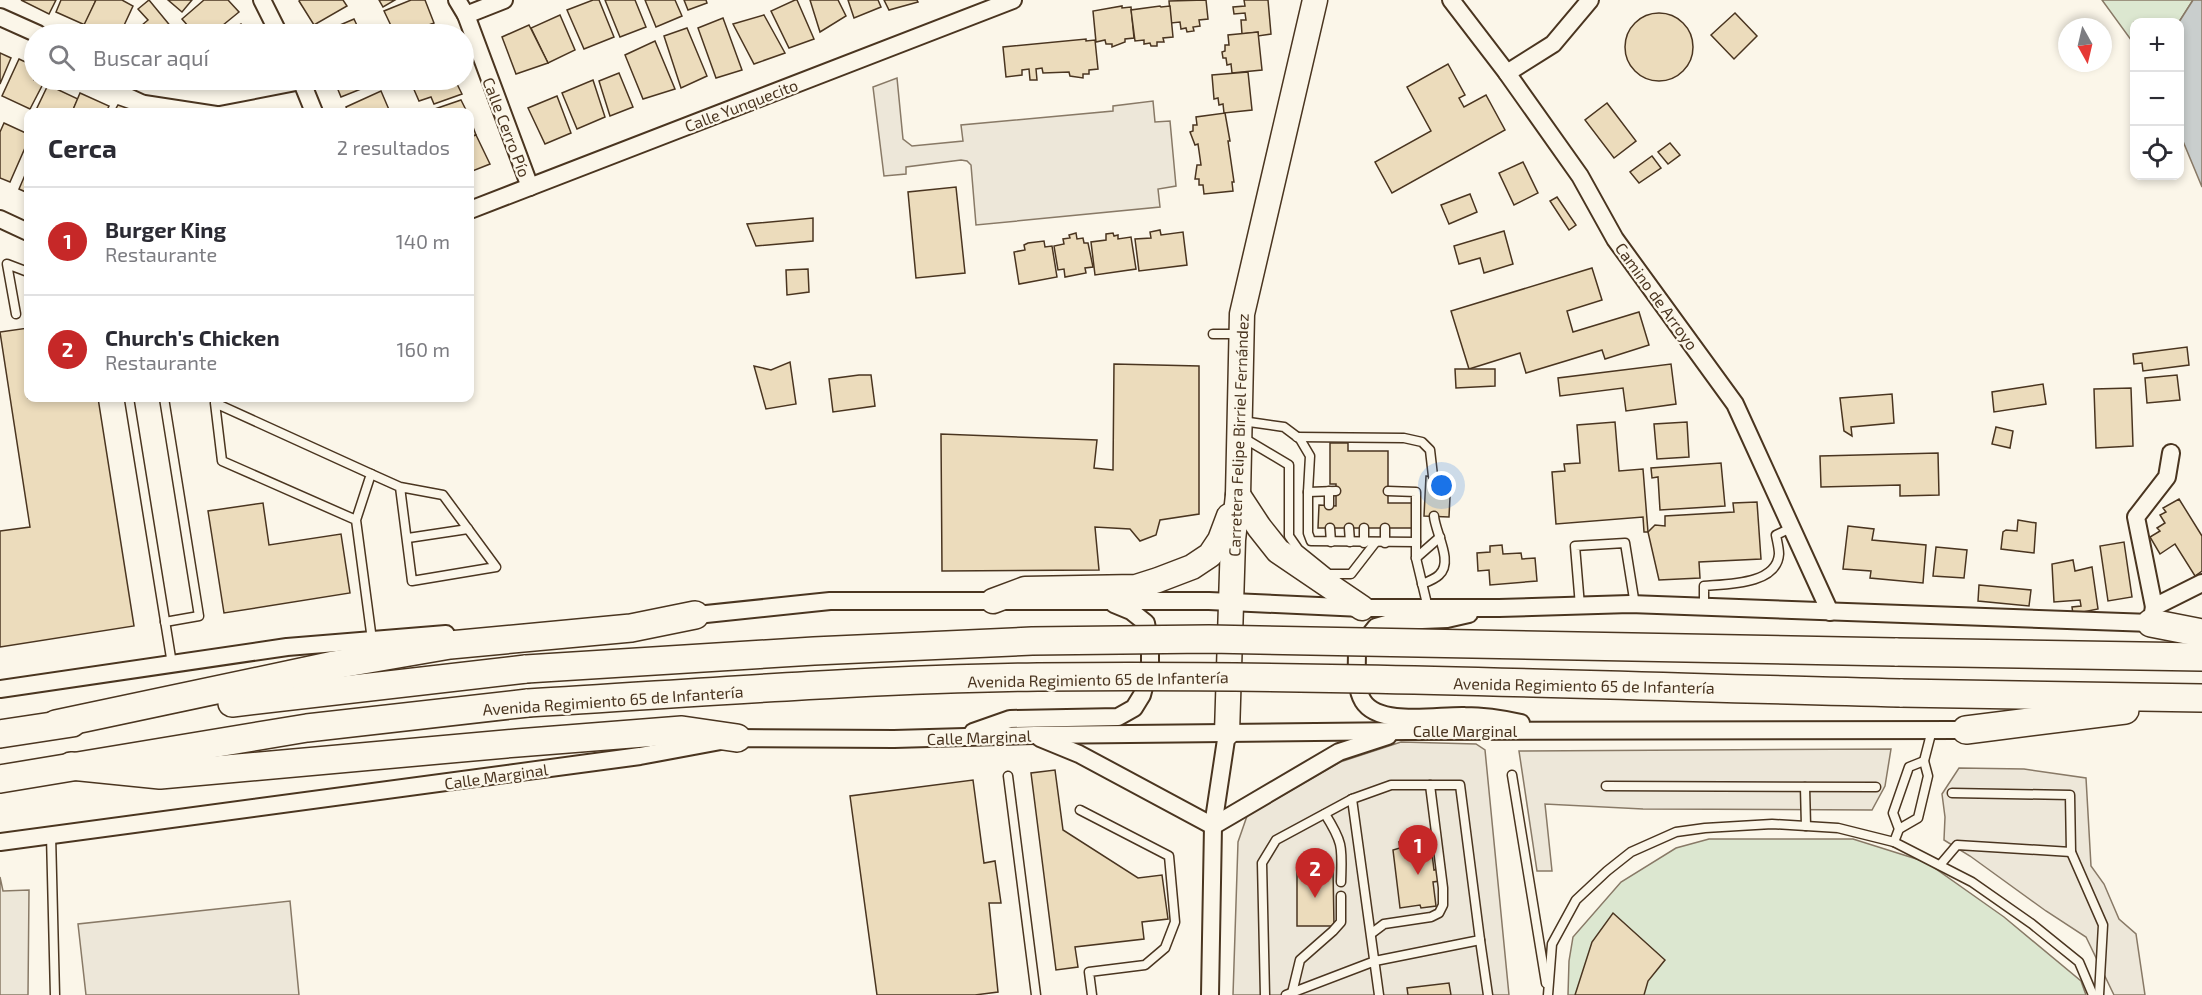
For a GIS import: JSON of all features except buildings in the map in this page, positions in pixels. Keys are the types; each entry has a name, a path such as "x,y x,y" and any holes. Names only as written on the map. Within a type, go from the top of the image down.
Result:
{"main road":[{"path":"0,734 334,665 450,645 631,628 694,615"},
{"path":"2152,615 2202,633"},
{"path":"56,724 526,669 1032,640 1209,639 2202,657"},
{"name":"Avenida Regimiento 65 de Infantería","path":"0,779 308,728 528,703 813,686 1045,677 1207,676 2202,698"},
{"path":"1966,730 2123,710 2170,697"},
{"path":"71,766 160,776 517,742 682,730 736,738"}],"street":[{"path":"262,0 274,24"},
{"name":"Calle Cerro Pío","path":"457,0 469,24"},
{"path":"466,15 504,0"},
{"name":"Calle Yunquecito","path":"474,208 1013,0"},
{"name":"Carretera Felipe Birriel Fernández","path":"1227,733 1233,540 1238,495 1242,314 1315,0"},
{"name":"Camino de Arroyo","path":"1451,0 1507,73 1580,176 1615,239 1735,404 1830,612"},
{"path":"1507,73 1553,44 1590,0"},
{"path":"0,17 24,28"},
{"name":"Calle Cerro Pío","path":"474,36 530,187"},
{"path":"171,90 219,98 255,90"},
{"path":"305,90 312,108"},
{"path":"0,219 24,230"},
{"path":"2152,615 2136,517 2167,477 2171,453"},
{"path":"993,601 1025,589 1136,587 1192,567 1210,555 1220,540 1238,495"},
{"path":"1238,495 1278,551 1362,608"},
{"path":"0,689 287,647 694,615 830,601 1108,601 1362,608 1635,605 1830,612 2152,615 2202,583"},
{"path":"958,737 1010,719 1118,717 1134,708 1142,695 1150,665 1150,645 1146,624 1131,611 1108,601"},
{"path":"1499,608 1447,619 1397,621 1376,627 1357,651 1358,687 1362,700 1373,712 1397,717 1465,716 1505,719 1555,730"},
{"path":"1213,826 1339,752 1406,730"},
{"name":"Calle Marginal","path":"0,842 640,756 736,738 894,739 1406,730 1966,730"},
{"path":"1210,995 1213,826 1227,733"},
{"path":"1035,735 1079,754 1213,826"}],"lane":[{"path":"16,314 7,264 24,270"},
{"path":"1213,334 1242,334"},
{"path":"130,402 172,664"},
{"path":"165,402 199,616 165,622"},
{"path":"356,520 222,461 215,403 400,487 443,495 496,567 412,581 400,487"},
{"path":"1239,428 1284,427 1297,436 1310,456 1308,533 1311,541 1416,542"},
{"path":"1239,428 1289,465 1289,536 1298,549 1329,574 1351,574 1375,543"},
{"path":"1297,436 1404,438 1422,442 1430,450 1433,476"},
{"path":"371,474 356,520 372,640"},
{"path":"1308,492 1333,491 1329,505"},
{"path":"1388,491 1416,492 1416,558 1428,608"},
{"path":"1422,584 1440,575 1445,563 1440,537 1435,530 1434,516"},
{"path":"1330,528 1331,542"},
{"path":"1349,528 1350,542"},
{"path":"1364,528 1364,543"},
{"path":"1385,528 1385,543"},
{"path":"1704,607 1704,586 1746,583 1761,577 1775,566 1779,555 1776,535 1791,528"},
{"path":"408,538 468,529"},
{"path":"1416,558 1440,537"},
{"path":"1580,606 1575,546 1625,543 1635,605"},
{"path":"1894,842 1899,829 1918,818 1928,776 1924,761 1932,730"},
{"path":"1899,829 1893,813 1908,767 1924,761"},
{"path":"1512,775 1548,995"},
{"path":"1008,776 1036,995"},
{"path":"1266,995 1262,863 1276,840 1352,799 1391,785 1460,785 1488,995"},
{"path":"1372,933 1384,924 1431,917 1439,913 1443,905 1443,888 1430,785"},
{"path":"1606,786 1876,787"},
{"path":"1805,787 1806,826"},
{"path":"1952,793 2070,795 2071,852 2103,925 2099,995"},
{"path":"1352,799 1379,995"},
{"path":"1080,810 1169,856 1175,922 1165,948 1145,965 1089,972 1092,995"},
{"path":"1325,814 1338,835 1342,847 1341,882"},
{"path":"1548,995 1552,944 1576,900 1631,852 1676,832 1772,824 1838,828 1894,842 1972,882 2032,924 2079,962 2093,995"},
{"path":"51,835 55,995"},
{"path":"1940,865 1957,845 2071,852"},
{"path":"1289,994 1300,960 1334,931 1341,922 1341,896"},
{"path":"1289,994 1376,961 1480,940"}],"green space":[{"path":"2102,0 2193,0 2182,18 2130,18 2130,38"},
{"path":"1709,839 1853,839 1926,862 2004,917 2081,981 2086,995 1568,995 1569,961 1573,937 1621,882 1676,848"}],"shaded area":[{"path":"2193,0 2202,0 2202,187 2184,144 2184,18 2182,18"},
{"path":"897,78 903,139 912,146 963,141 961,125 1113,111 1113,106 1153,101 1155,122 1170,121 1176,186 1158,189 1160,207 976,225 971,165 967,161 906,167 906,174 884,176 873,87"},
{"path":"1401,742 1476,744 1485,750 1509,995 1233,995 1238,842 1247,816 1340,762"},
{"path":"1891,749 1885,786 1872,810 1643,809 1545,804 1552,871 1537,871 1519,751"},
{"path":"1959,768 2024,769 2086,778 2091,866 2104,884 2119,919 2136,934 2145,995 2114,995 2086,937 1944,840 1945,817 1942,794"},
{"path":"0,877 3,891 29,890 28,995 0,995"},
{"path":"290,901 299,995 86,995 78,924"}],"place":[{"name":"Burger King","path":"1418,875"},
{"name":"Church's Chicken","path":"1315,898"}]}
